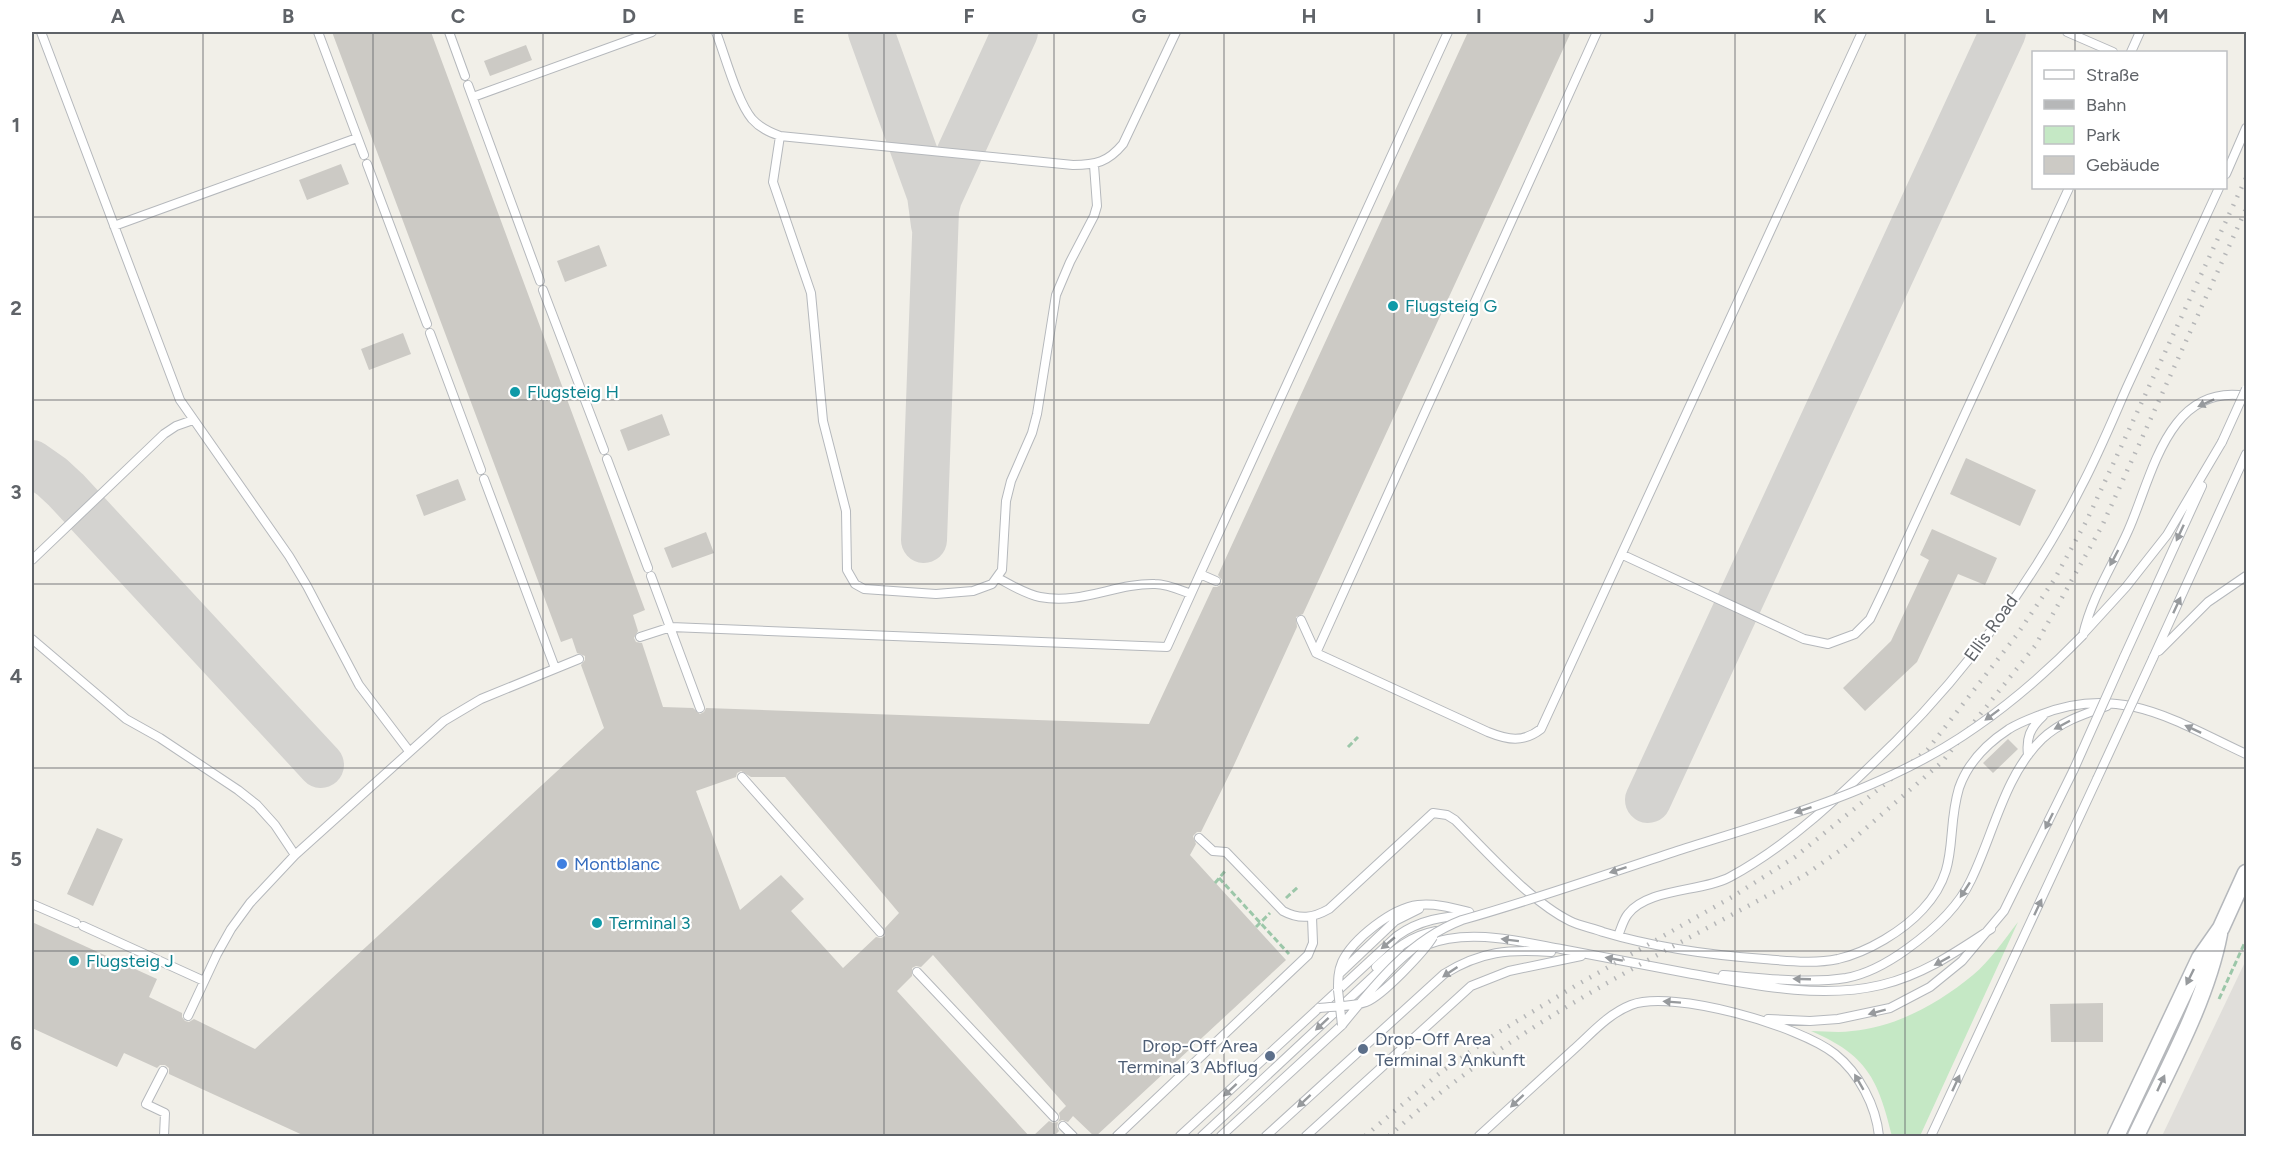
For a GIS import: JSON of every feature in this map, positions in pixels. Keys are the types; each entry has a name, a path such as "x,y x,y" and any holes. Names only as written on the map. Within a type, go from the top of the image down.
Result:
{"street":[{"path":"2116,1137 2200,958 2221,928 2247,873"},
{"path":"2136,1137 2200,998 2215,958 2221,928"}],"lane":[{"path":"41,32 180,400 308,586 359,685 410,751"},
{"path":"318,32 555,668"},
{"path":"449,32 541,286 700,708"},
{"path":"473,97 652,32"},
{"path":"716,32 744,108 761,127 780,136 1049,163 1094,165 1115,154 1123,144 1176,32"},
{"path":"640,637 670,627 1167,647 1448,32"},
{"path":"1316,653 1597,32"},
{"path":"1301,620 1316,653 1503,738 1524,739 1537,732 1545,724 1862,32"},
{"path":"2067,32 2111,51"},
{"path":"2131,51 2140,32"},
{"path":"2227,172 2247,128"},
{"path":"780,136 773,182 811,293 823,421 843,497 846,522 846,561 850,577 864,589 936,594 973,591 992,584 998,578 1003,563 1006,501 1011,481 1032,433 1037,414 1056,295 1097,206 1094,165"},
{"path":"114,226 357,138"},
{"path":"1623,555 1804,639 1828,644 1855,634 1870,619 1883,592 2069,189"},
{"name":"Ellis Road","path":"1618,936 1627,915 1635,906 1648,900 1728,879 1790,838 1862,774 1942,692 1996,624 2045,550 2081,488 2219,189"},
{"path":"1479,1137 1572,1050 1618,1012 1649,1001 1687,1004 1772,1019 1810,1021 1848,1017 1890,1008 1930,987 1962,961 1991,929 2013,894 2074,769 2247,388"},
{"path":"2083,635 2101,581 2124,540 2160,450 2172,428 2183,416 2208,401 2223,395 2247,396"},
{"path":"32,560 164,434 176,426 193,420"},
{"path":"1400,944 1422,934 1808,808 1877,781 1917,762 1975,728 2032,684 2083,635 2109,606 2167,535 2222,442"},
{"path":"1931,1137 2247,454"},
{"path":"1200,574 1216,581"},
{"path":"2153,658 2208,602 2247,576"},
{"path":"998,578 1039,597 1061,599 1158,584 1191,594"},
{"path":"32,639 126,719 189,758 257,805 275,825 296,855"},
{"path":"188,1016 231,928 250,903 296,855 444,721 464,707 579,659"},
{"path":"1199,838 1213,851 1226,852 1283,911 1292,916 1312,917 1329,909 1433,813 1446,815 1455,820 1518,882 1570,921 1618,936 1696,953 1807,962 1839,959 1870,947 1902,927 1921,911 1945,878 1950,861 1958,791 1965,771 1995,738 2018,724 2081,702 2115,702 2160,714 2247,754"},
{"path":"1682,972 1826,980 1848,977 1874,969 1896,957 1944,918 1971,881 1994,823 2028,755 2053,730 2115,702"},
{"path":"2028,755 2029,733 2036,722 2048,712"},
{"path":"742,777 880,932"},
{"path":"32,904 204,981"},
{"path":"1342,1025 1338,974 1342,961 1352,948 1392,913 1418,905 1446,907 1481,915"},
{"path":"1180,1137 1396,936 1415,925 1437,918 1481,915"},
{"path":"1117,1137 1308,955 1313,943 1312,917"},
{"path":"1340,1005 1400,944 1437,918"},
{"path":"1202,1137 1378,972 1403,954 1432,942 1473,937 1518,940 1751,985 1841,990 1871,986 1923,971 1991,929"},
{"path":"1319,1008 1359,1004 1373,998 1416,958 1436,931"},
{"path":"1266,1137 1408,1005 1456,967 1481,957 1511,950 1588,954"},
{"path":"1306,1137 1471,986 1509,971 1588,954"},
{"path":"917,972 1054,1117"},
{"path":"1221,1137 1342,1025 1359,1004"},
{"path":"1729,1012 1781,1026 1812,1039 1836,1054 1855,1075 1878,1126 1880,1137"},
{"path":"163,1071 147,1104 165,1113 164,1137"},
{"path":"1063,1126 1073,1137"}],"path":[{"path":"1347,747 1358,737"},
{"path":"1220,878 1290,955 1308,955"}],"shaded area":[{"path":"2246,960 2246,1136 2162,1136"}],"green space":[{"path":"2018,922 1920,1136 1892,1136 1881,1099 1867,1071 1845,1050 1811,1031 1842,1032 1869,1029 1917,1012 1946,995 1973,975 1991,957"}],"building":[{"name":"Terminal 3","path":"332,32 431,32 645,610 633,615 638,631 634,638 636,642 642,643 663,707 693,708 700,714 706,708 1149,724 1213,587 1222,584 1218,575 1468,32 1571,32 1303,614 1296,617 1297,627 1234,765 1201,832 1193,836 1196,844 1190,855 1286,960 1095,1137 1073,1116 1068,1122 1062,1120 1058,1122 1059,1113 1066,1106 933,955 921,967 912,968 912,976 897,991 1030,1137 307,1137 169,1074 169,1068 165,1065 157,1068 124,1053 117,1067 32,1028 32,922 157,979 149,997 182,1013 185,1021 189,1022 194,1019 255,1049 604,728 581,665 585,656 577,653 572,638 561,642","holes":["741,771 751,777 785,777 899,913 885,928 885,936 876,937 843,968 791,911 804,899 781,875 740,910 696,791 736,777"]},
{"path":"526,45 532,60 490,76 484,61"},
{"path":"341,164 349,184 307,200 299,180"},
{"path":"599,245 607,266 565,282 557,261"},
{"path":"403,333 411,354 369,370 361,349"},
{"path":"662,414 670,435 628,451 620,430"},
{"path":"1966,458 2036,490 2020,526 1950,494"},
{"path":"458,479 466,500 424,516 416,495"},
{"path":"1932,529 1997,558 1985,585 1958,574 1917,662 1865,711 1843,688 1891,641 1929,560 1920,555"},
{"path":"706,532 714,553 672,568 664,548"},
{"path":"2008,739 2018,749 1993,773 1983,763"},
{"path":"97,828 123,839 93,906 67,894"},
{"path":"2103,1003 2103,1042 2051,1042 2050,1004"},
{"path":"1049,1121 1058,1122 1059,1131 1053,1137 1032,1137"}],"taxiway":[{"path":"871,32 930,195 934,225"},
{"path":"924,540 936,210 939,198 1015,32"},
{"path":"1648,800 2003,32"},
{"path":"32,463 66,490 321,765"}],"railway":[{"path":"1365,1136 1441,1072 1494,1035 1732,897 1795,857 1928,749 2016,636 2054,580 2087,520 2246,178"},
{"path":"1389,1136 1436,1096 1537,1025 1643,963 1805,875 1842,849 1942,762 2035,646 2102,526 2246,209"}],"place":[{"name":"Flugsteig G","path":"1393,306"},
{"name":"Flugsteig H","path":"515,392"},
{"name":"Montblanc","path":"562,864"},
{"name":"Terminal 3","path":"597,923"},
{"name":"Flugsteig J","path":"74,961"},
{"name":"Drop-Off Area Terminal 3 Ankunft","path":"1363,1049"},
{"name":"Drop-Off Area Terminal 3 Abflug","path":"1270,1056"}]}
